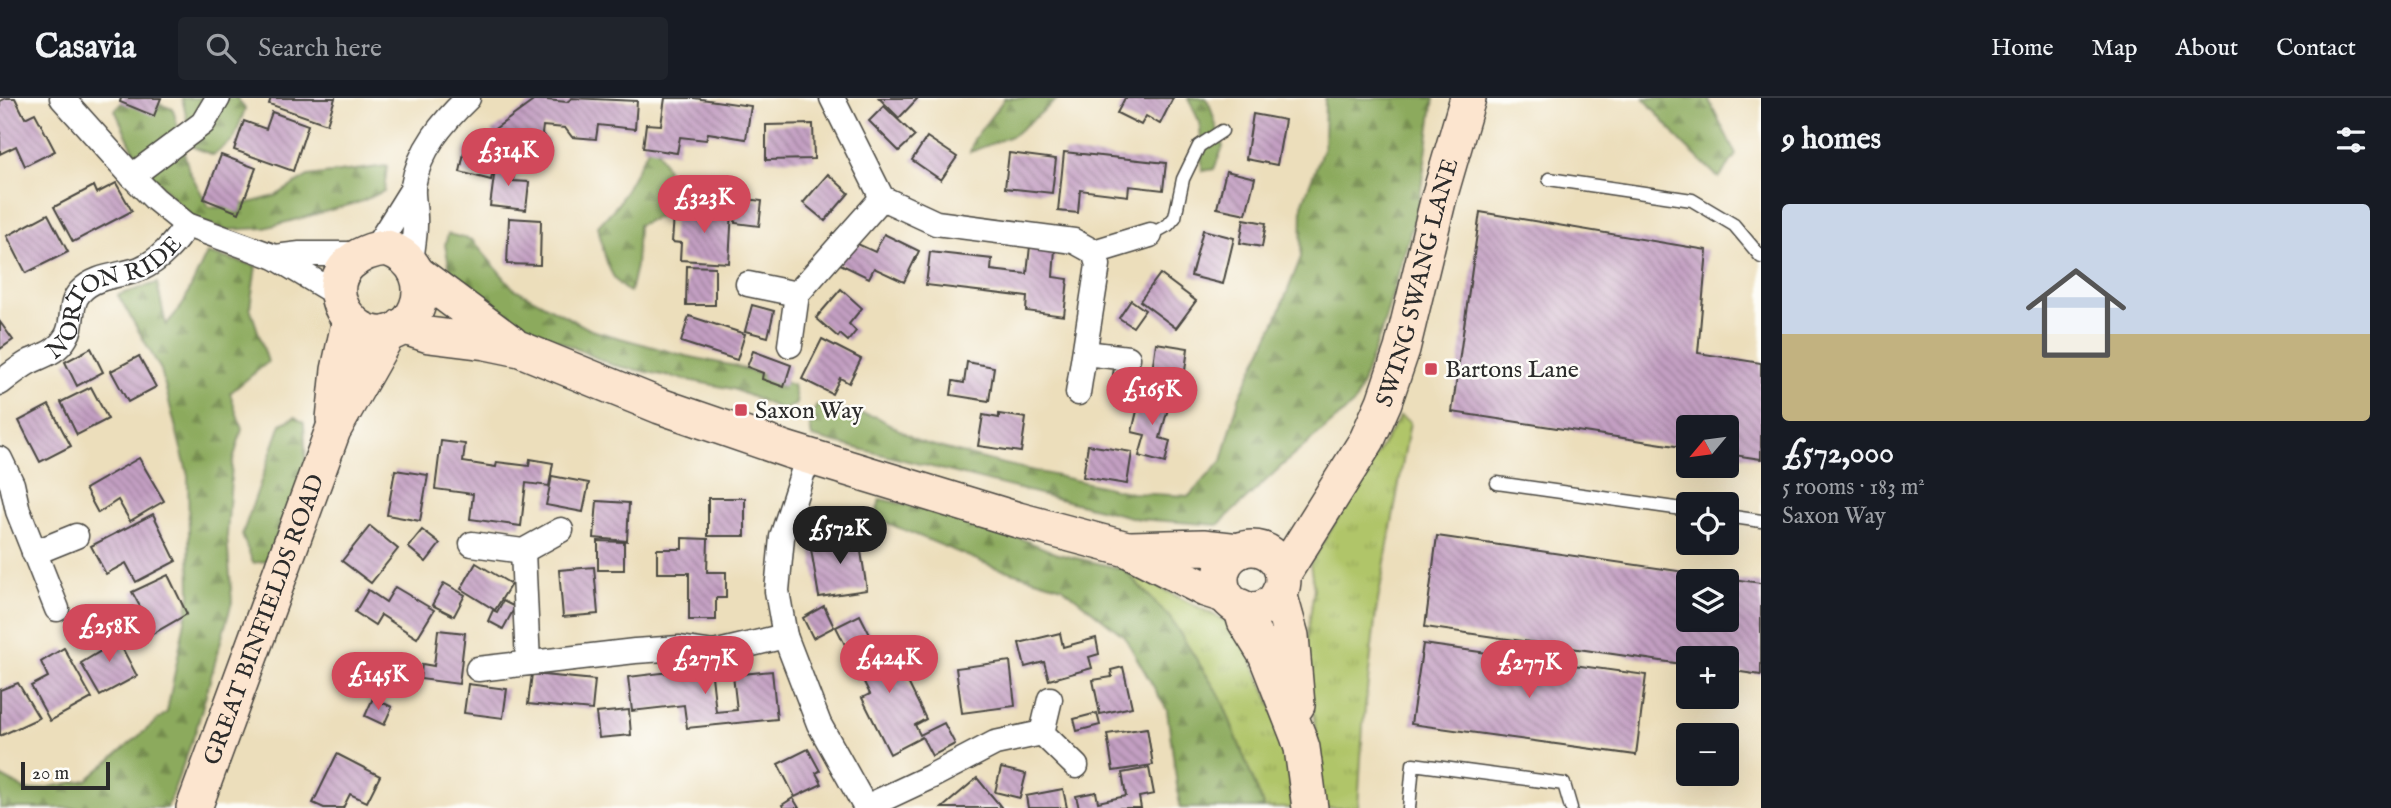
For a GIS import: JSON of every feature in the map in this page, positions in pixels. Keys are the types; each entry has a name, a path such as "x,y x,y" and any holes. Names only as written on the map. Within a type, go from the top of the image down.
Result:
{"street":[{"path":"62,98 155,200 187,225 275,257 344,307 368,332 395,330 520,349 660,406 808,456 1018,520 1127,549 1205,589 1258,610 1268,606 1281,584"},
{"path":"132,176 203,123 218,98"},
{"path":"344,307 338,281 343,271 350,261 368,251 413,188 429,144 442,125 468,98"},
{"path":"832,98 882,198 936,223 1074,241 1094,252 1098,265 1078,393"},
{"name":"SWING SWANG LANE","path":"1281,584 1367,440 1384,402 1402,349 1438,201 1468,98"},
{"path":"395,330 415,312 421,293 414,269 413,188"},
{"path":"790,345 797,294 882,198"},
{"name":"NORTON RIDE","path":"0,383 61,344 68,334 73,303 79,292 92,283 140,269 158,258 173,245 187,225"},
{"path":"1094,252 1150,235"},
{"path":"275,257 387,248 397,251 414,269 520,349"},
{"path":"748,284 797,294"},
{"name":"GREAT BINFIELDS ROAD","path":"333,430 344,307"},
{"name":"GREAT BINFIELDS ROAD","path":"194,808 333,430 395,330"},
{"path":"1085,353 1128,358"},
{"path":"808,456 782,537 777,591 785,636 819,723 866,808 995,743 1042,733"},
{"path":"0,459 12,484 18,511 57,609"},
{"name":"SWING SWANG LANE","path":"1248,550 1292,522 1353,461"},
{"path":"472,544 523,551 561,530"},
{"path":"34,553 76,536"},
{"path":"1127,549 1203,547 1248,550 1273,555 1291,636 1298,736"},
{"path":"1248,550 1228,559 1222,569 1221,580 1266,655 1298,736 1310,808"},
{"path":"523,551 528,663"},
{"path":"478,669 669,649 714,653 785,636"},
{"path":"1042,733 1050,699"},
{"path":"1042,733 1076,766"}],"lane":[{"path":"1150,235 1168,225 1175,217 1183,178 1199,146 1222,131"},
{"path":"1549,179 1692,200 1734,225 1761,257"},
{"path":"1497,483 1676,508"},
{"path":"1739,518 1761,521"},
{"path":"1409,808 1413,764 1564,784 1571,808"}],"green space":[{"path":"126,98 141,98 173,109 189,171 209,207 230,208 275,196 308,176 387,166 384,191 360,202 265,228 225,230 191,218 137,158 115,110"},
{"path":"182,98 237,98 245,109 234,139 213,155 193,147"},
{"path":"1005,98 1059,98 1014,135 970,152 974,139"},
{"path":"1188,98 1206,98 1210,106 1223,147 1214,169 1202,171 1200,123"},
{"path":"1325,98 1434,98 1419,203 1383,326 1355,403 1218,525 1139,519 812,437 809,421 817,405 877,417 920,442 995,462 1132,493 1189,496 1222,461 1239,398 1276,320 1301,257 1302,205 1324,146"},
{"path":"1644,98 1708,98 1736,155 1719,178 1682,143"},
{"path":"653,140 669,174 700,180 709,197 638,225 636,266 630,292 616,281 611,272 598,226 618,204"},
{"path":"448,234 472,240 513,288 591,330 686,356 735,366 793,385 797,404 783,410 733,389 612,365 544,334 485,303 451,274 445,245"},
{"path":"207,253 256,266 250,307 268,362 230,393 242,429 232,464 227,536 232,602 196,730 167,808 0,808 0,776 28,791 87,780 167,712 190,595 188,476 161,370 118,295 157,283 166,325 182,306"},
{"path":"1400,416 1410,422 1376,612 1363,726 1358,808 1320,808 1317,744 1306,646 1314,589 1310,564"},
{"path":"295,417 304,423 306,468 266,561 253,563 242,535 281,424"},
{"path":"880,499 978,521 1058,554 1123,569 1170,618 1221,698 1264,808 1180,808 1167,710 1124,636 1062,587 994,567 875,518"},
{"path":"1123,569 1237,627 1285,735 1292,808 1264,808 1221,698 1170,618"}],"building":[{"path":"15,98 25,118 35,113 55,151 25,166 16,146 0,154 0,101"},
{"path":"121,98 161,98 154,116 120,102"},
{"path":"271,98 335,98 327,124 269,104"},
{"path":"572,98 637,101 635,129 598,125 596,139 572,137 565,128 543,126 542,134 549,142 517,166 492,131 536,99 567,102"},
{"path":"665,98 694,98 751,106 746,139 708,133 706,140 680,137 677,153 643,148 646,124 661,125"},
{"path":"879,98 918,98 899,118"},
{"path":"1125,98 1173,98 1160,124 1146,116 1141,125 1117,113"},
{"path":"884,106 915,136 899,151 869,121"},
{"path":"272,112 308,125 293,171 234,150 244,121 266,129"},
{"path":"1253,114 1285,120 1277,165 1246,159"},
{"path":"813,124 814,159 766,160 766,125"},
{"path":"927,137 957,157 941,180 912,160"},
{"path":"465,148 497,155 491,180 460,172"},
{"path":"1064,152 1166,163 1163,190 1129,186 1128,196 1080,190 1078,213 1058,211"},
{"path":"1009,153 1056,159 1052,193 1005,188"},
{"path":"221,155 256,168 239,213 204,199"},
{"path":"496,161 515,164 513,181 529,182 526,210 490,206"},
{"path":"1226,171 1255,178 1246,214 1217,208"},
{"path":"828,174 849,193 825,221 803,203"},
{"path":"116,183 132,211 73,242 54,207 94,186 97,193"},
{"path":"738,198 762,201 759,226 735,223"},
{"path":"689,207 732,210 729,263 680,260 681,243 672,242 674,216 688,216"},
{"path":"1480,212 1707,250 1698,353 1761,363 1761,459 1740,456 1740,415 1676,415 1676,446 1452,412"},
{"path":"48,214 68,252 26,273 7,236"},
{"path":"509,218 541,220 540,265 507,264"},
{"path":"1244,219 1266,223 1262,247 1240,243"},
{"path":"1203,230 1234,238 1223,284 1191,276"},
{"path":"884,234 919,251 904,282 874,268 869,278 838,263 849,240 875,252"},
{"path":"1030,246 1055,249 1053,277 1068,279 1064,316 1026,311 1027,297 926,285 930,252 992,259 991,270 1027,274"},
{"path":"687,266 715,267 715,305 686,305"},
{"path":"1160,274 1196,301 1176,328 1140,301"},
{"path":"841,289 862,308 849,324 856,331 848,341 840,334 838,337 816,318"},
{"path":"1131,300 1145,310 1133,327 1119,318"},
{"path":"752,305 774,311 768,337 745,331"},
{"path":"689,316 745,334 737,360 681,342"},
{"path":"0,322 13,340 0,349"},
{"path":"822,339 861,359 849,383 840,378 832,394 802,379"},
{"path":"1156,343 1188,348 1183,386 1134,379 1132,394 1111,391 1114,367 1152,372"},
{"path":"91,348 103,372 77,386 65,362"},
{"path":"753,351 791,365 784,387 762,379 763,373 747,367"},
{"path":"139,356 156,387 128,402 111,371"},
{"path":"967,362 994,367 989,401 951,395 953,381 964,383"},
{"path":"91,387 108,419 77,435 61,402"},
{"path":"1141,394 1170,401 1160,438 1170,441 1165,463 1139,456 1145,435 1132,432"},
{"path":"49,405 71,446 40,462 19,421"},
{"path":"999,414 1026,418 1021,452 978,446 983,415 999,418"},
{"path":"441,441 465,444 463,462 496,467 497,462 529,466 530,459 553,463 549,486 526,483 521,526 470,519 473,494 435,489"},
{"path":"1088,445 1132,452 1127,484 1083,477"},
{"path":"139,458 164,501 130,521 118,500 98,513 85,489"},
{"path":"395,470 428,475 420,521 387,515"},
{"path":"552,476 589,483 583,512 546,505"},
{"path":"708,498 745,498 745,536 708,536"},
{"path":"597,501 629,503 627,541 594,538"},
{"path":"153,514 176,561 136,582 126,563 106,574 91,546"},
{"path":"370,526 398,549 371,583 342,561"},
{"path":"422,530 440,544 426,562 408,547"},
{"path":"858,532 867,590 819,597 811,549 827,546 826,537"},
{"path":"1437,536 1676,571 1676,632 1739,632 1739,580 1761,583 1761,675 1739,672 1739,646 1676,646 1676,663 1425,627"},
{"path":"682,538 708,539 707,572 726,572 726,598 716,598 716,620 689,620 689,573 657,573 657,549 682,549"},
{"path":"598,541 624,542 624,570 598,570"},
{"path":"476,563 511,584 495,610 461,589"},
{"path":"594,567 598,614 563,617 559,570"},
{"path":"168,575 187,614 135,644 123,622 143,612 132,592"},
{"path":"444,583 465,595 454,616 432,605"},
{"path":"395,587 434,610 417,638 381,615 375,625 355,612 368,590 386,602"},
{"path":"503,601 515,607 503,629 488,621 493,610 497,612"},
{"path":"824,606 834,627 813,638 803,618"},
{"path":"860,615 890,674 901,668 926,719 915,725 920,735 944,723 955,744 932,756 922,737 890,754 862,698 870,694 836,627"},
{"path":"110,625 137,676 100,696 81,663 104,649 96,631"},
{"path":"438,630 465,633 459,684 420,679 422,664 434,666"},
{"path":"1060,633 1063,647 1096,638 1099,654 1089,657 1092,668 1049,680 1044,662 1025,667 1019,643"},
{"path":"1423,644 1646,675 1636,755 1411,724"},
{"path":"64,648 92,698 50,721 31,686 48,677 41,662"},
{"path":"1010,661 1015,706 962,713 956,668"},
{"path":"711,667 716,712 737,710 733,675 772,671 777,719 687,728 684,705 632,711 628,677"},
{"path":"1123,667 1132,707 1100,714 1093,680 1112,677 1111,670"},
{"path":"532,674 595,680 592,710 528,704"},
{"path":"18,683 39,718 0,736 0,690"},
{"path":"468,684 507,689 503,718 464,713"},
{"path":"373,698 392,707 384,725 365,716"},
{"path":"629,710 631,735 599,738 596,713"},
{"path":"1097,713 1100,725 1077,731 1074,719"},
{"path":"1147,728 1153,765 1113,771 1107,734"},
{"path":"808,749 820,771 816,773 822,784 795,797 778,764"},
{"path":"337,754 380,776 367,802 350,794 343,808 324,808 313,803"},
{"path":"1001,768 1026,774 1020,798 995,792"},
{"path":"1149,768 1154,794 1139,797 1141,808 1079,808 1076,796 1096,792 1098,802 1126,796 1122,773"},
{"path":"977,778 1002,808 942,808"},
{"path":"1063,789 1067,808 1028,808 1026,796"},
{"path":"793,798 799,808 784,808 782,805"}],"place":[{"name":"Bartons Lane","path":"1431,369"},
{"name":"Saxon Way","path":"741,410"}]}
